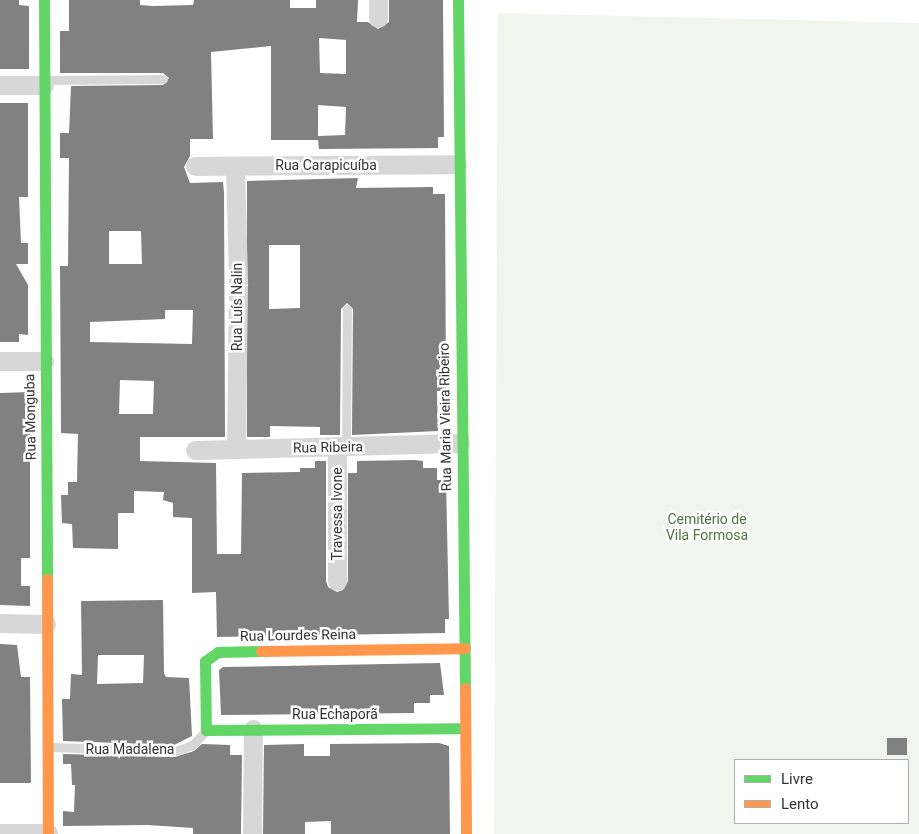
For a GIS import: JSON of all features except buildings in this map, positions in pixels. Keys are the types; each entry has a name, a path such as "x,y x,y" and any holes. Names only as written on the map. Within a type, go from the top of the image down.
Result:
{"street":[{"name":"Rua Monguba","path":"44,0 44,361 48,833"},
{"name":"Rua Maria Vieira Ribeiro","path":"458,0 457,164 466,834"},
{"path":"0,85 44,82"},
{"name":"Rua Carapicuíba","path":"195,166 457,164"},
{"name":"Rua Luís Nalin","path":"235,166 236,449"},
{"path":"0,361 44,361"},
{"name":"Rua Ribeira","path":"195,450 460,443"},
{"name":"Travessa Ivone","path":"337,581 342,447"},
{"path":"0,624 46,624"},
{"name":"Rua Lourdes Reina","path":"206,730 204,668 206,661 218,652 464,648"},
{"name":"Rua Echaporã","path":"206,730 465,728"},
{"path":"252,834 254,730"},
{"path":"0,833 48,833"}],"lane":[{"path":"44,82 163,79"},
{"path":"342,447 346,309"},
{"name":"Rua Madalena","path":"47,747 175,751 192,745 206,730"}],"green space":[{"name":"Cemitério de Vila Formosa","path":"498,13 919,23 919,834 494,834"}],"traffic: fast":[{"path":"44,0 47,579"},
{"path":"458,0 465,688"},
{"path":"261,651 218,652 205,661 206,730 465,728"}],"traffic: slow":[{"path":"47,579 48,834"},
{"path":"261,651 465,648"},
{"path":"465,688 466,834"}]}
